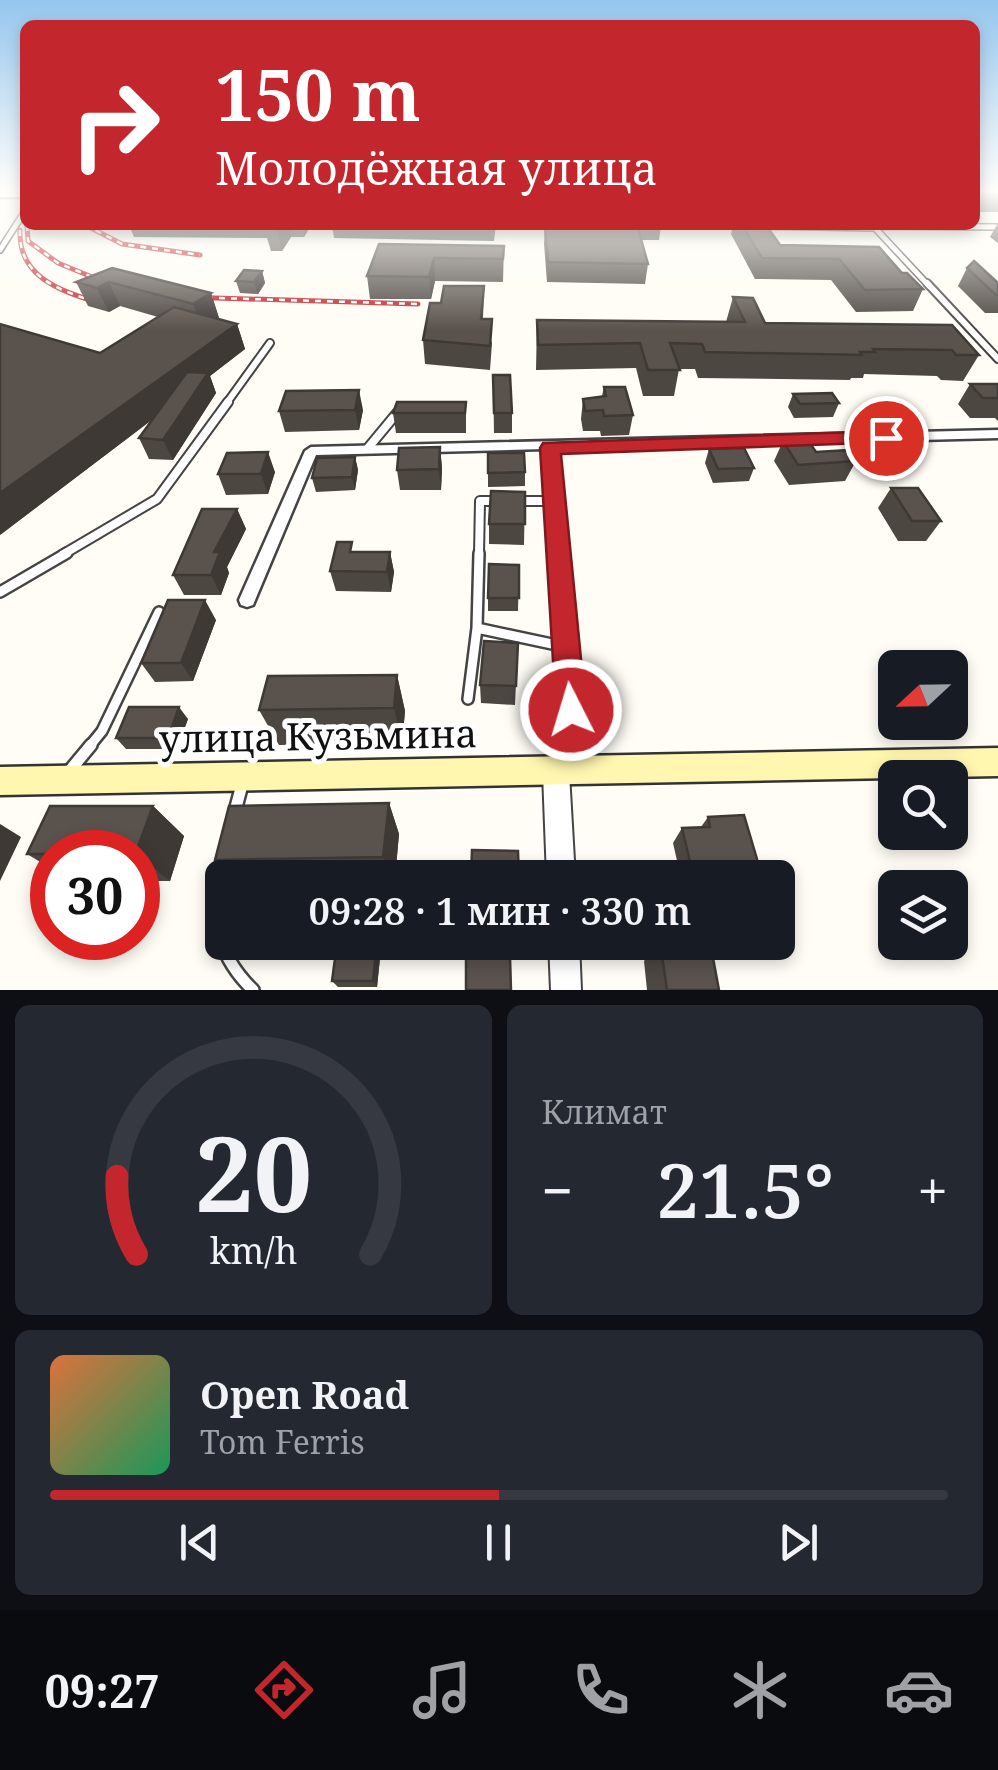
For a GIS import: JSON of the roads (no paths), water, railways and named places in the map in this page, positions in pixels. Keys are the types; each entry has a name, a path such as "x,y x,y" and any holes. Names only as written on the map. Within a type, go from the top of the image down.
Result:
{"main road":[{"name":"улица Кузьмина","path":"0,781 998,762"}],"street":[{"path":"247,600 311,451 998,434"},
{"path":"550,448 566,647 562,860"},
{"path":"565,960 566,990"}],"lane":[{"path":"884,237 998,359"},
{"path":"0,592 157,499 270,342"},
{"path":"368,448 396,413 416,413"},
{"path":"468,698 477,628 480,501 554,501"},
{"path":"60,781 102,732 160,612"},
{"path":"477,628 566,647"},
{"path":"230,831 244,778"},
{"path":"226,849 212,902 218,942 238,978 253,990"}],"railway":[{"path":"20,237 26,259 43,279 96,302"},
{"path":"28,237 58,263 114,286"},
{"path":"109,237 122,244 200,255"},
{"path":"183,297 418,304"}]}
